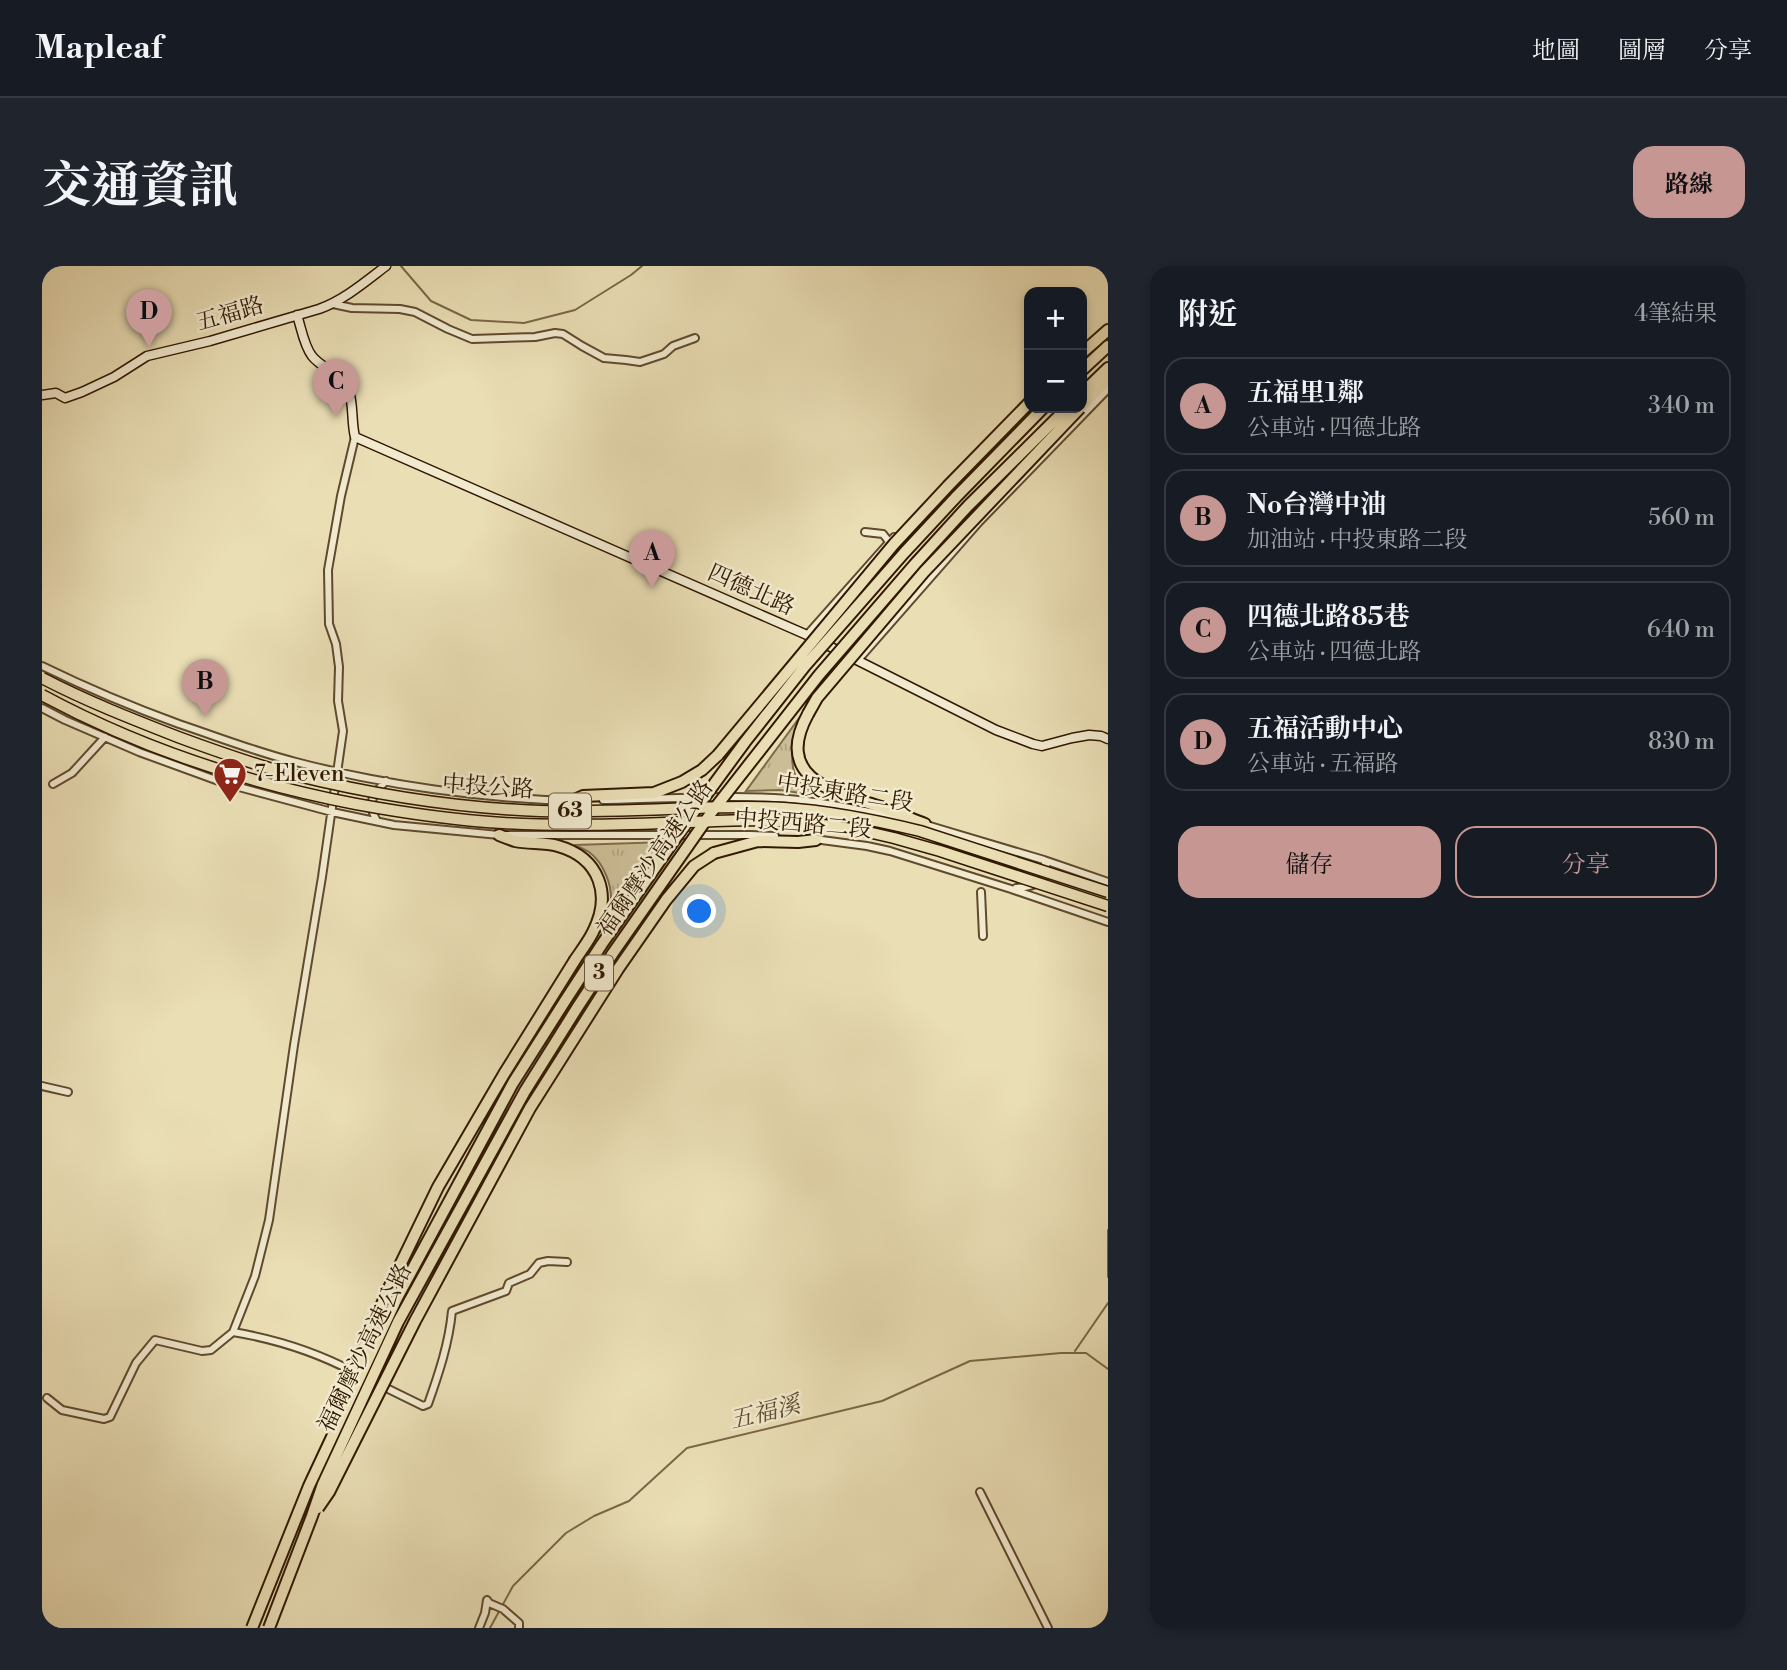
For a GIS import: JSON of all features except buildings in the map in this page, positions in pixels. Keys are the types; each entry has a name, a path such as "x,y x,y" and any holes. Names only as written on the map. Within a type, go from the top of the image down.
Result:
{"highway":[{"path":"1083,350 1108,329"},
{"path":"1087,365 1108,346"},
{"path":"1087,388 1108,368"},
{"path":"1087,401 1108,379"},
{"path":"572,801 583,796 654,793 682,782 702,770 719,755 894,544 1024,405"},
{"name":"福爾摩沙高速公路","path":"252,1628 309,1486 397,1298 513,1083 602,944 698,806 806,666 904,553 1038,413"},
{"name":"福爾摩沙高速公路","path":"269,1628 323,1484 398,1322 525,1091 613,953 711,813 819,675 968,506 1062,413"},
{"path":"925,824 821,786 804,770 801,762 797,747 800,728 817,698 924,572 1075,413"},
{"path":"309,1486 336,1411 370,1331 438,1187 593,931 600,914 602,894 595,873 583,857 570,850 547,844 515,841 499,835"},
{"path":"312,1516 330,1492 415,1321 530,1108 666,900 694,866 714,853 758,841 816,840"}],"main road":[{"name":"中投公路","path":"42,678 76,696 129,718 230,756 293,775 382,794 469,807 540,811 753,807 817,811 929,834 1108,892"},
{"name":"中投公路","path":"42,695 122,733 228,773 322,797 412,814 502,823 752,820 833,826 868,832 940,851 1108,906"}],"street":[{"name":"五福路","path":"42,395 56,393 65,398 114,377 147,356 210,341 333,304 386,266"},
{"path":"333,304 352,308 400,309 472,339 563,334 604,358 640,362 664,354 673,346 695,338"},
{"path":"47,1398 62,1410 110,1418 136,1363 155,1340 202,1351 211,1350 233,1332 255,1276 269,1220 343,731 338,701 337,644 329,624 328,570 355,437 347,385 309,353 297,315"},
{"path":"858,660 979,522 1108,389"},
{"path":"807,635 889,542 1024,405"},
{"name":"四德北路","path":"355,437 807,635 996,730 1042,746 1089,735 1108,739"},
{"path":"865,532 883,534 929,578"},
{"path":"827,659 834,648"},
{"name":"中投東路二段","path":"42,666 131,706 232,743 337,772 484,795 572,801 763,798 842,806 925,824 1108,882"},
{"name":"中投西路二段","path":"42,708 170,764 224,783 332,812 394,825 499,835 750,835 867,846 891,851 1108,922"},
{"path":"53,784 72,774 105,737"},
{"path":"377,821 371,809 372,801 386,780"},
{"path":"1011,889 1028,888 1041,882 1047,865 1044,860"},
{"path":"981,892 983,936"},
{"path":"42,1086 68,1092"},
{"path":"233,1332 281,1342 336,1362 423,1406 428,1404 439,1373 450,1332 452,1311 506,1292 509,1283 530,1274 539,1263 567,1262"},
{"path":"979,1492 1048,1628"},
{"path":"479,1628 487,1600 519,1623 519,1628"}],"green space":[{"path":"802,714 793,749 793,768 801,784 820,796 780,790 746,791"},
{"path":"666,842 601,933 610,906 609,884 594,857 574,845"}],"waterway":[{"path":"401,266 431,301 471,320 524,323 575,310 642,266"},
{"path":"1108,1230 1108,1277"},
{"path":"1075,1351 1108,1303"},
{"name":"五福溪","path":"490,1628 513,1586 566,1533 594,1516 629,1501 687,1448 882,1401 970,1361 1086,1353 1108,1369"}],"place":[{"name":"五福活動中心","path":"149,347"},
{"name":"四德北路85巷","path":"336,417"},
{"name":"五福里1鄰","path":"652,588"},
{"name":"No台灣中油","path":"205,717"},
{"name":"7-Eleven","path":"230,804"}]}
